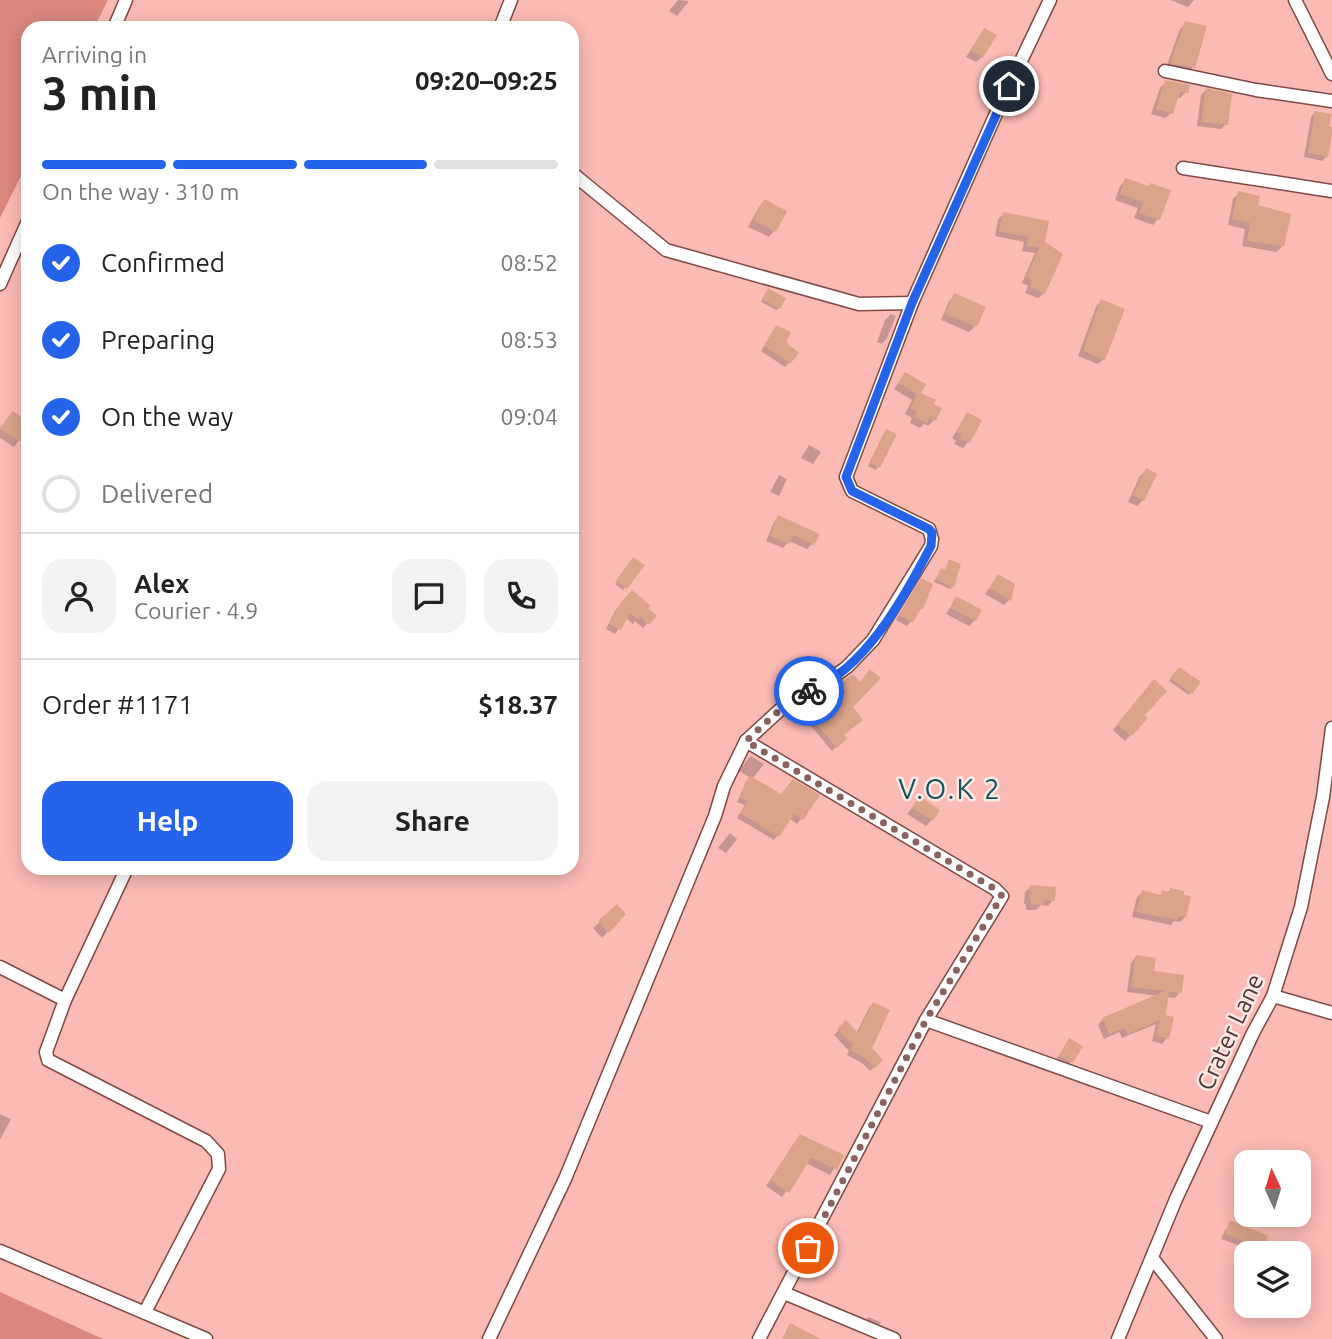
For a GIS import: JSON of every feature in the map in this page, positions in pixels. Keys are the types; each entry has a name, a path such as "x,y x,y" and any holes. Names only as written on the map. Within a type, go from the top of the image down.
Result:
{"street":[{"path":"117,21 126,0"},
{"path":"503,21 511,0"},
{"path":"489,1339 565,1179 715,816 724,786 746,741 795,696 821,687 847,667 873,640 931,546 932,533 929,529 852,491 846,477 912,303 1050,0"},
{"path":"1295,0 1332,74"},
{"path":"1165,71 1256,90 1332,101"},
{"path":"1183,168 1332,191"},
{"path":"579,179 666,250 859,304 912,303"},
{"path":"0,284 21,237"},
{"name":"Crater Lane","path":"1118,1339 1211,1122 1273,996 1301,907 1327,796 1332,728"},
{"path":"746,741 995,889 1002,896 926,1020 759,1339"},
{"path":"124,875 65,1000 46,1052 48,1060 206,1141 218,1154 219,1169 145,1312"},
{"path":"0,967 65,1000"},
{"path":"1273,996 1332,1013"},
{"path":"926,1020 1211,1122"},
{"path":"0,1251 206,1339"},
{"path":"1152,1258 1216,1339"},
{"path":"784,1293 894,1339"}],"shaded area":[{"path":"0,0 108,0 98,21 21,21 21,176 0,218"},
{"path":"0,1292 103,1339 0,1339"}],"building":[{"path":"1185,21 1207,26 1195,68 1170,63"},
{"path":"984,28 997,35 983,58 971,50"},
{"path":"1165,80 1190,85 1188,93 1180,92 1173,114 1156,109"},
{"path":"1206,88 1232,94 1228,125 1201,122"},
{"path":"1315,111 1332,114 1328,157 1308,153"},
{"path":"1125,178 1171,190 1160,220 1139,213 1143,202 1120,194"},
{"path":"1238,191 1260,196 1258,205 1291,214 1284,247 1247,241 1250,223 1232,219"},
{"path":"764,199 787,211 776,232 753,220"},
{"path":"1003,212 1049,221 1045,242 1063,254 1045,294 1029,287 1032,280 1026,277 1039,248 1027,246 1028,237 999,231"},
{"path":"768,288 786,298 780,309 762,299"},
{"path":"954,293 986,307 977,327 945,314"},
{"path":"1101,299 1125,309 1105,360 1083,351"},
{"path":"776,325 791,332 786,342 799,353 791,363 764,346"},
{"path":"905,372 926,384 921,393 936,400 934,404 942,408 936,421 930,418 927,423 914,417 917,412 910,408 917,394 898,383"},
{"path":"12,411 21,417 21,442 0,429"},
{"path":"967,412 982,420 970,443 959,438 961,435 956,432"},
{"path":"886,429 897,434 880,468 869,463"},
{"path":"1146,468 1157,474 1144,501 1133,495"},
{"path":"778,515 820,534 814,545 793,535 790,544 770,536"},
{"path":"633,557 645,565 627,589 616,581"},
{"path":"949,559 961,564 954,588 936,579 941,568 945,570"},
{"path":"998,574 1015,584 1011,601 989,588"},
{"path":"921,578 933,584 923,609 921,608 913,623 899,615"},
{"path":"632,590 651,606 648,608 657,616 649,625 641,617 639,620 630,613 621,630 609,624 619,605"},
{"path":"956,596 982,610 976,621 950,608"},
{"path":"1179,667 1201,682 1192,694 1170,678"},
{"path":"870,669 881,678 853,707 863,720 844,735 848,738 837,748 813,720 846,692 839,684 853,674 860,682"},
{"path":"1154,679 1167,691 1145,715 1148,718 1132,736 1117,724"},
{"path":"749,775 781,794 793,779 820,795 803,820 794,814 779,837 740,813 748,801 740,798"},
{"path":"919,796 940,810 933,821 912,808"},
{"path":"1030,885 1056,887 1055,901 1044,900 1043,905 1031,904"},
{"path":"1170,888 1184,891 1184,895 1191,896 1186,918 1178,916 1178,920 1136,912 1142,890 1161,895 1162,890 1169,892"},
{"path":"617,904 626,914 609,933 598,921"},
{"path":"1136,955 1156,958 1154,971 1184,975 1182,993 1169,992 1166,1015 1174,1017 1169,1039 1156,1036 1160,1020 1128,1034 1125,1028 1109,1034 1102,1018 1165,991 1131,987"},
{"path":"873,1002 890,1010 872,1048 883,1060 875,1068 850,1050 853,1045 837,1029 846,1020 858,1033"},
{"path":"1069,1038 1083,1046 1073,1063 1059,1056"},
{"path":"800,1134 844,1155 837,1170 811,1158 789,1193 770,1180"},
{"path":"1230,1220 1234,1222 1234,1227 1247,1227 1268,1236 1266,1241 1242,1241 1225,1234"},
{"path":"790,1323 821,1339 782,1339"}],"way so far":[{"path":"808,1248 926,1020 1002,896 995,889 746,741 795,696 809,691"}],"district":[{"name":"V.O.K 2","path":"950,788"}],"route":[{"path":"809,691 821,687 847,667 873,640 931,546 932,533 929,529 852,491 846,477 912,303 1009,86"}]}
